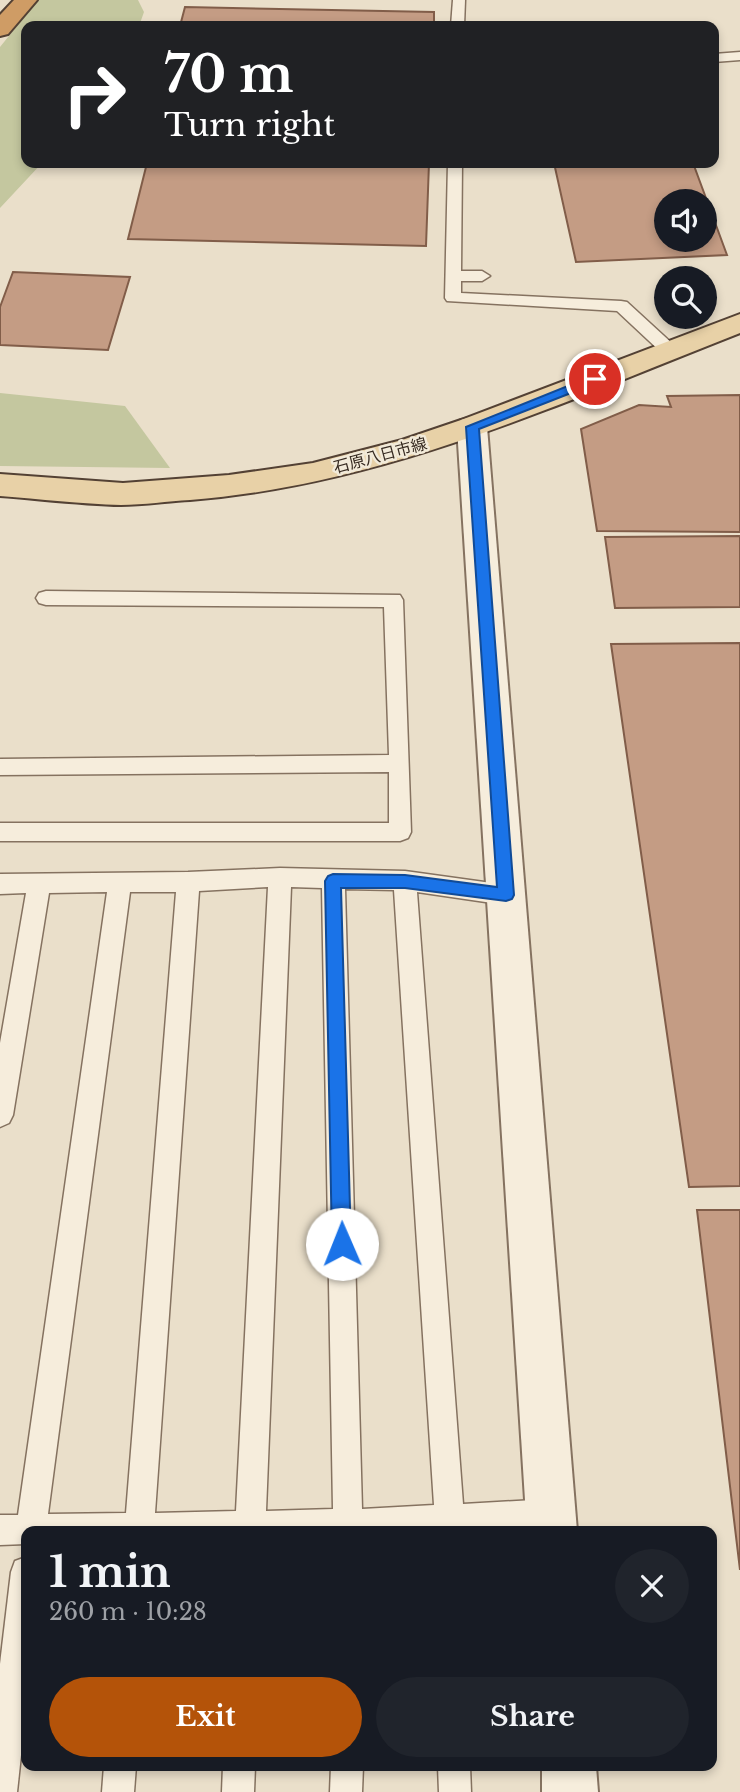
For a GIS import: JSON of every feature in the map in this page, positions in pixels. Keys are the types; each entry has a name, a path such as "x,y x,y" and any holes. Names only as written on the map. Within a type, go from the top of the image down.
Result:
{"highway":[{"path":"0,13 14,0"},
{"path":"0,29 26,0"}],"main road":[{"name":"石原八日市線","path":"0,485 123,494 229,486 313,473 410,448 472,427 740,323"}],"street":[{"path":"472,427 551,1523"},
{"path":"569,1771 570,1792"}],"lane":[{"path":"458,21 459,0"},
{"path":"719,58 740,56"},
{"path":"456,168 453,298 621,306 668,350"},
{"path":"453,276 482,276"},
{"path":"0,832 400,832 393,600 46,598"},
{"path":"0,767 400,763"},
{"path":"0,884 280,877 333,881 405,881 506,895"},
{"path":"250,1526 280,877"},
{"path":"139,1526 188,881"},
{"path":"333,881 348,1526"},
{"path":"405,881 450,1525"},
{"path":"0,1115 39,883"},
{"path":"32,1526 120,883"},
{"path":"416,1526 551,1523"},
{"path":"0,1530 21,1531"},
{"path":"1,1792 21,1616"},
{"path":"118,1792 120,1771"},
{"path":"238,1792 239,1771"},
{"path":"346,1771 346,1792"},
{"path":"454,1771 455,1792"}],"green space":[{"path":"38,0 138,0 144,12 141,21 21,21"},
{"path":"21,21 21,168 37,168 0,208 0,47"},
{"path":"0,393 125,406 170,468 0,466"}],"building":[{"path":"185,7 434,12 434,21 181,21"},
{"path":"146,168 429,168 426,246 128,239"},
{"path":"555,168 695,168 703,189 654,189 654,252 717,252 717,228 727,255 576,262"},
{"path":"13,272 130,277 108,350 0,345 0,307"},
{"path":"740,395 740,532 597,531 581,429 639,405 671,407 667,396"},
{"path":"740,536 740,607 615,608 605,537"},
{"path":"740,643 740,1186 689,1187 611,644"},
{"path":"697,1210 740,1210 740,1570"}],"route":[{"path":"342,1244 333,881 405,881 506,895 472,427 595,379"}]}
